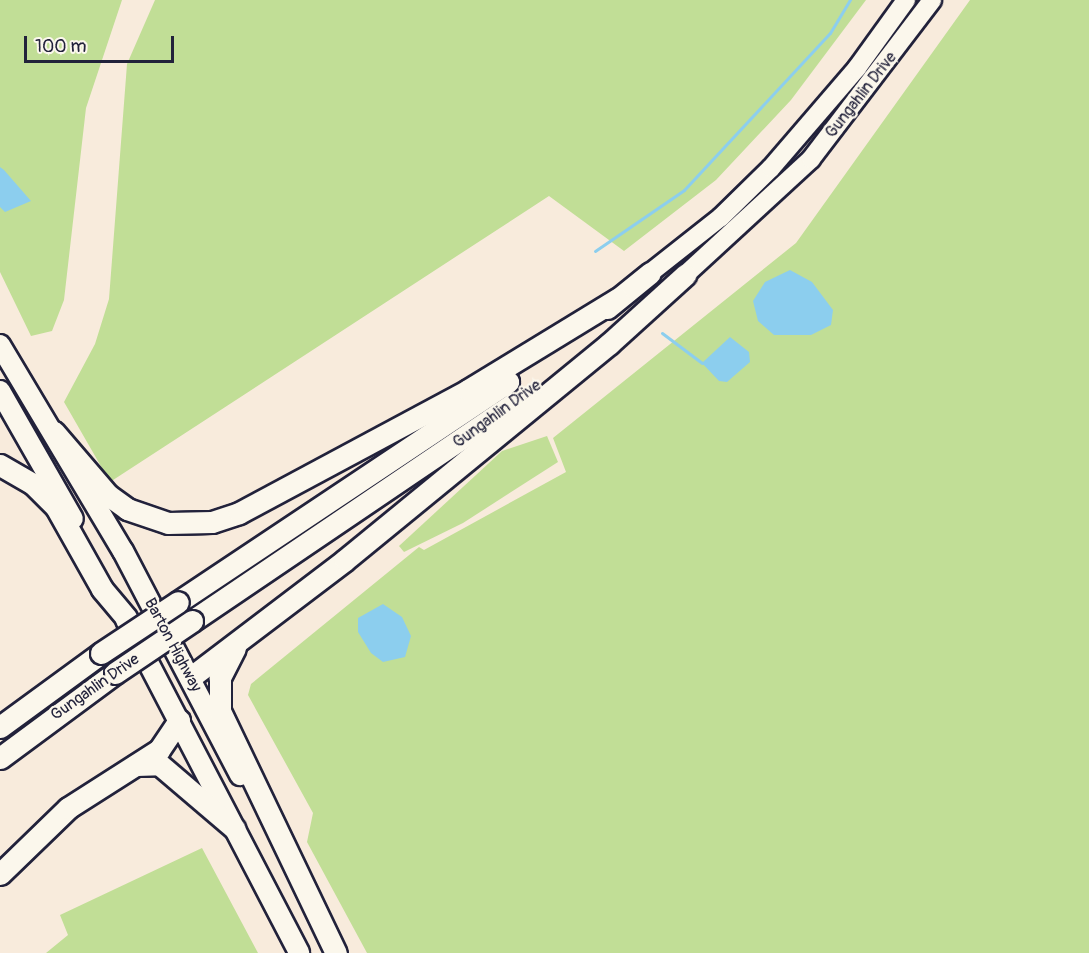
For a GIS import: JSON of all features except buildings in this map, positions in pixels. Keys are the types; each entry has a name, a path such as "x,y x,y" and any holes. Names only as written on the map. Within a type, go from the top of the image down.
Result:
{"highway":[{"name":"Gungahlin Drive","path":"0,727 101,653 517,376 650,273"},
{"name":"Gungahlin Drive","path":"0,758 115,673 517,402 685,275"},
{"path":"152,669 167,680 185,679 249,635 609,344 685,275"},
{"path":"54,432 108,495 127,509 168,523 212,522 239,513 468,390 617,300"},
{"name":"Barton Highway","path":"0,345 54,432 160,619 185,679 334,953"},
{"path":"0,389 21,387 33,398"},
{"name":"Barton Highway","path":"0,389 126,618 299,953"},
{"path":"0,465 51,500 102,589 126,618"},
{"path":"249,635 223,668 220,708 334,953"},
{"path":"0,712 101,653"},
{"path":"0,874 68,808 162,747 178,720 185,679"},
{"path":"128,768 159,764 234,828"}],"main road":[{"name":"Gungahlin Drive","path":"650,273 721,217 771,168 857,68 906,0"},
{"name":"Gungahlin Drive","path":"685,275 811,159 932,0"}],"green space":[{"path":"0,0 122,0 86,108 64,300 52,331 31,336 0,272"},
{"path":"155,0 866,0 791,100 716,180 624,251 549,196 110,482 64,402 95,344 109,299 127,64"},
{"path":"970,0 1089,0 1089,953 367,953 307,842 313,813 248,695 251,684 419,547 424,550 566,472 553,438 796,243"},
{"path":"547,436 558,462 463,523 404,552 399,546 502,451"},
{"path":"202,848 258,953 46,953 68,935 60,915"}],"water":[{"path":"0,167 31,201 5,212 0,207"},
{"path":"790,270 812,282 833,310 831,325 811,335 774,335 758,321 753,301 765,282"},
{"path":"730,337 749,352 750,362 727,382 719,381 702,363"},
{"path":"383,604 402,617 411,636 405,657 383,662 371,653 358,632 358,618"}],"waterway":[{"path":"595,251 684,190 830,33 850,0"},
{"path":"662,333 702,363"}]}
